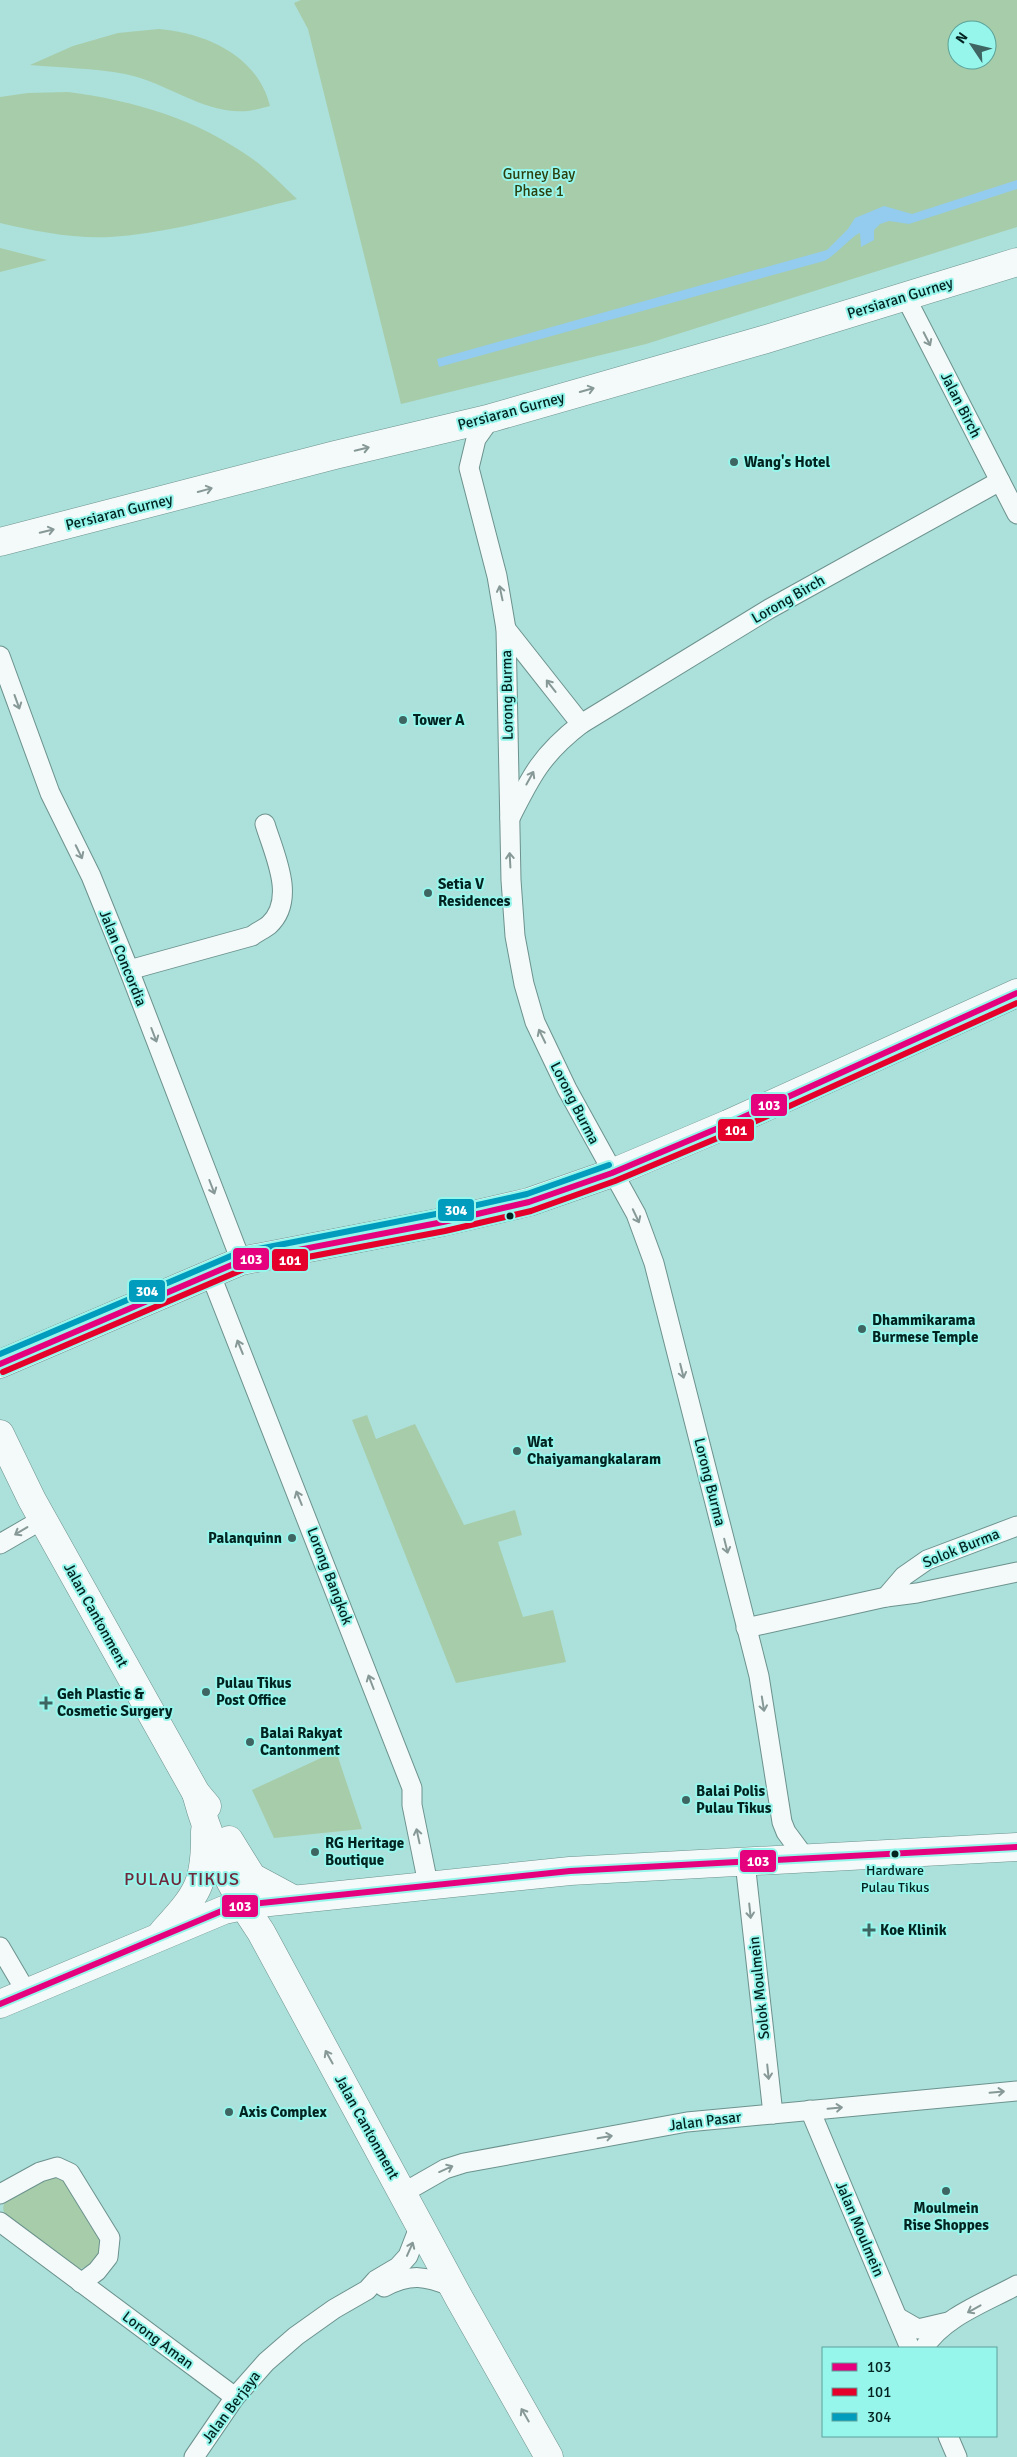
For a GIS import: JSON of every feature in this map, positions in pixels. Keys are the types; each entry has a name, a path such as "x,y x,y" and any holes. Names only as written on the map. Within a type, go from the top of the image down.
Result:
{"main road":[{"name":"Persiaran Gurney","path":"0,542 335,455 491,418 763,340 1017,262"},
{"path":"0,1364 210,1273 241,1262 443,1222 529,1202 612,1173 728,1124 825,1078 1017,993"},
{"name":"Jalan Cantonment","path":"0,1434 37,1509 196,1793 216,1818 252,1877 291,1898"},
{"path":"0,1466 37,1509"},
{"name":"Jalan Cantonment","path":"196,1793 205,1826 243,1905 261,1932 454,2288 549,2457"},
{"path":"160,1935 191,1899 201,1881 205,1856 205,1826"},
{"path":"0,2004 160,1935 224,1910 243,1905 291,1898 570,1871 1017,1847"}],"street":[{"name":"Jalan Birch","path":"905,296 1017,514"},
{"name":"Lorong Burma","path":"491,418 476,439 469,468 497,576 506,629 508,822 515,936 524,984 534,1022 612,1173 636,1214 654,1263 759,1676 782,1822 786,1832 806,1859"},
{"name":"Lorong Birch","path":"508,822 532,774 562,739 581,724 769,609 1000,481"},
{"path":"506,629 581,724"},
{"name":"Jalan Concordia","path":"0,656 50,793 90,876 129,970 241,1262"},
{"path":"129,970 252,936 269,925 277,914 283,882 265,824"},
{"name":"Lorong Bangkok","path":"210,1273 412,1788 412,1805 428,1884"},
{"path":"0,1544 37,1509"},
{"name":"Solok Burma","path":"886,1597 904,1576 927,1560 1017,1526"},
{"name":"Solok Burma","path":"746,1628 886,1597 917,1593 1017,1572"},
{"name":"Solok Moulmein","path":"745,1862 773,2114"},
{"path":"0,1947 27,1993"},
{"name":"Jalan Pasar","path":"403,2193 445,2169 464,2163 687,2122 1017,2091"},
{"name":"Jalan Moulmein","path":"810,2110 910,2347"},
{"path":"0,2194 40,2172 57,2167 70,2173 110,2238 108,2257 97,2271 81,2282"},
{"name":"Lorong Aman","path":"0,2222 235,2397"},
{"name":"Jalan Berjaya","path":"194,2457 235,2397 266,2362 296,2336 334,2309 367,2290 376,2280 398,2267 408,2256 420,2225"},
{"name":"Jalan Berjaya","path":"367,2290 379,2289 401,2278 419,2277 454,2288"},
{"path":"925,2347 935,2334 952,2321 1017,2285"},
{"path":"897,2317 911,2327 918,2329 952,2321"},
{"path":"948,2437 957,2457"}],"green space":[{"name":"Gurney Bay Phase 1","path":"301,0 1017,0 1017,227 646,344 401,404 308,29 294,3"},
{"path":"159,29 177,31 194,36 228,50 254,73 264,88 270,106 248,111 232,111 201,103 141,78 125,74 90,69 30,65 73,46 118,33"},
{"path":"68,92 142,107 165,114 210,133 254,160 297,199 181,227 110,237 68,236 0,223 0,97 28,93"},
{"path":"0,248 47,260 0,272"},
{"path":"367,1415 376,1439 415,1424 464,1525 515,1510 522,1535 498,1542 523,1617 553,1610 566,1662 456,1683 352,1420"},
{"path":"336,1751 362,1829 274,1838 252,1790"},
{"path":"47,2176 60,2177 66,2181 89,2216 100,2241 99,2253 92,2262 78,2270 6,2216 4,2211 3,2207 8,2198"}],"water":[{"path":"1017,180 1017,189 909,224 889,221 880,224 874,230 874,240 861,247 860,233 857,234 824,261 439,367 437,359 827,250 848,229 855,218 884,206 912,214"}],"transit line":[{"name":"103","path":"0,1364 241,1261 443,1222 529,1202 612,1173 728,1124 1017,993"},
{"name":"101","path":"3,1372 244,1269 445,1231 531,1211 615,1181 732,1132 1017,1003"},
{"name":"304","path":"0,1354 238,1253 527,1194 609,1165"},
{"name":"103","path":"0,2004 224,1910 252,1904 570,1871 1017,1847"}],"place":[{"name":"Wang's Hotel","path":"734,462"},
{"name":"Tower A","path":"403,720"},
{"name":"Setia V Residences","path":"428,893"},
{"name":"Dhammikarama Burmese Temple","path":"862,1329"},
{"name":"Wat Chaiyamangkalaram","path":"517,1451"},
{"name":"Palanquinn","path":"292,1538"},
{"name":"Pulau Tikus Post Office","path":"206,1692"},
{"name":"Geh Plastic & Cosmetic Surgery","path":"46,1703"},
{"name":"Balai Rakyat Cantonment","path":"250,1742"},
{"name":"Balai Polis Pulau Tikus","path":"686,1800"},
{"name":"RG Heritage Boutique","path":"315,1852"},
{"name":"Hardware Pulau Tikus","path":"895,1854"},
{"name":"Koe Klinik","path":"869,1930"},
{"name":"Axis Complex","path":"229,2112"},
{"name":"Moulmein Rise Shoppes","path":"946,2191"}],"district":[{"name":"PULAU TIKUS","path":"182,1879"}]}
